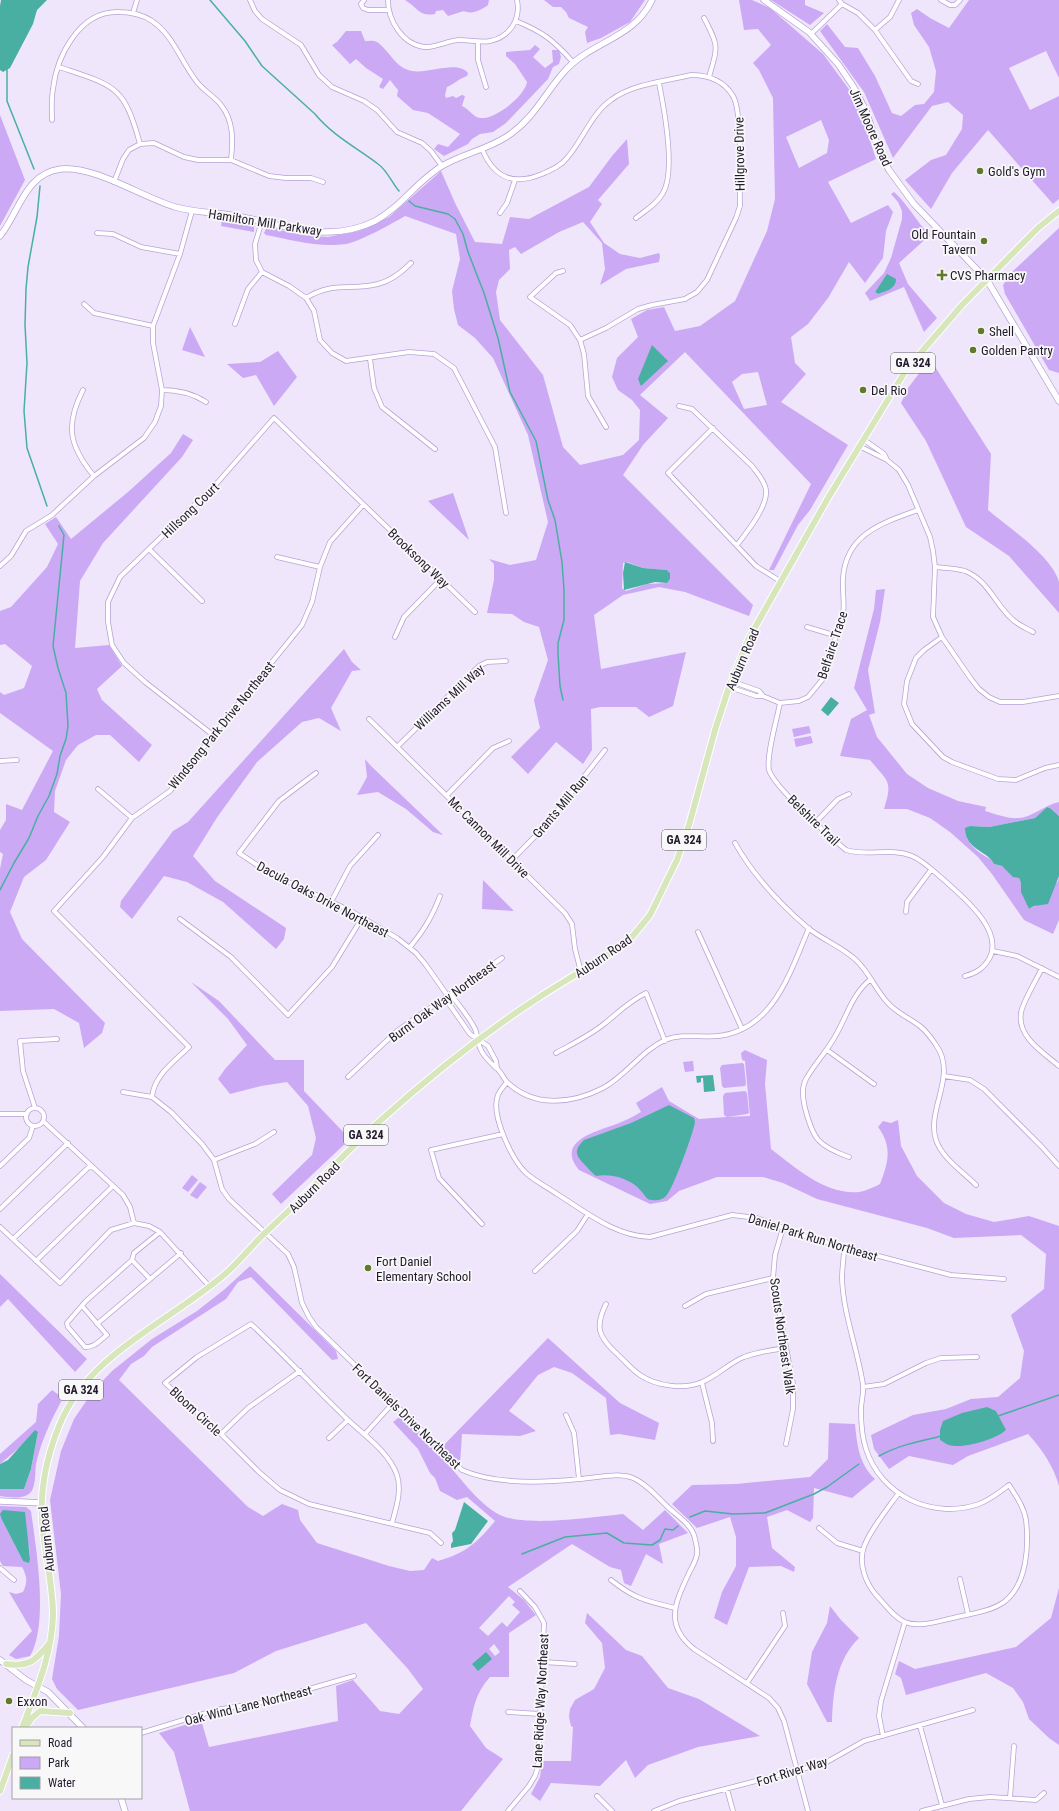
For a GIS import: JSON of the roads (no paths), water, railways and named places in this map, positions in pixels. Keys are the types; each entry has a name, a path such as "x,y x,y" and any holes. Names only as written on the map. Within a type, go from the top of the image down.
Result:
{"main road":[{"name":"Auburn Road","path":"24,1727 48,1653 53,1617 52,1588 44,1540 42,1503 44,1483 49,1456 60,1424 76,1396 107,1360 152,1326 210,1287 244,1256 265,1233 284,1217 380,1121 477,1040 542,996 627,943 650,915 677,860 690,825 715,730 730,684 749,638 828,498 906,370 962,305 1038,228 1059,211"},
{"path":"6,1664 19,1666 29,1664 38,1657 49,1644"},
{"path":"25,1727 40,1711 70,1713"},
{"path":"0,1791 12,1758"}],"street":[{"path":"134,13 137,0"},
{"path":"250,0 262,19 300,45 319,75 332,87 364,101 376,110 396,132 422,143 431,151 442,166"},
{"path":"364,0 361,4 363,8 368,10 388,10"},
{"path":"388,0 388,10 394,27 407,39 423,47 437,46 458,40 478,42 491,41 502,36 516,21 518,6 517,0"},
{"name":"Hamilton Mill Parkway","path":"0,236 20,201 33,183 53,170 74,168 85,170 168,204 192,211 235,215 314,232 334,232 361,227 376,220 394,208 418,184 442,166 505,138 524,124 572,62 636,23 646,11 652,0"},
{"name":"Jim Moore Road","path":"764,0 811,34 838,64 853,86 866,111 880,153 889,170 914,204 987,280 1059,401"},
{"path":"875,30 890,17 900,0"},
{"path":"941,0 950,5 955,5 960,0"},
{"path":"811,34 840,2 858,13 875,30 911,81 918,84"},
{"path":"52,120 53,89 59,67 71,39 91,20 101,15 113,12 134,13 151,20 162,28 197,82 221,105 228,117 232,130 233,142 231,160"},
{"path":"704,18 716,40 716,52 709,77"},
{"path":"516,21 537,30 554,42 572,62"},
{"path":"478,42 478,60 486,87"},
{"path":"59,67 101,81 112,87 128,105 140,144"},
{"name":"Hillgrove Drive","path":"515,180 527,180 560,165 567,158 599,112 609,101 624,92 691,75 709,77 718,81 734,96 739,115 740,206 736,218 707,280 697,292 685,299 638,309 606,328 580,340"},
{"path":"636,218 654,204 664,192 668,177 666,119 659,83"},
{"path":"114,182 129,150 140,144 154,143 184,157 198,160 231,160 269,176 311,178 323,182"},
{"path":"482,149 487,162 496,171 515,180 507,203 500,213"},
{"path":"0,566 11,556 26,531 52,516 94,476 144,438 155,422 161,406 162,390 153,343 154,326 180,254 192,211"},
{"path":"262,221 256,236 255,252 256,260 262,272 290,286 306,298 314,311 320,340 332,353 346,361 370,359 410,352 434,354 454,368 495,446 506,513"},
{"path":"97,233 113,234 141,247 180,254"},
{"path":"306,298 320,290 335,286 366,286 383,283 399,274 411,263"},
{"path":"563,271 556,273 530,297 570,325 580,340 584,354 588,396 606,427"},
{"path":"236,324 248,289 262,272"},
{"path":"84,304 94,313 154,326"},
{"path":"370,359 374,388 382,407 435,449"},
{"path":"82,390 75,406 72,420 72,437 77,454 94,476"},
{"path":"162,390 179,390 196,396 206,402"},
{"path":"679,406 692,409 713,428 760,475 766,488 766,496 763,506 737,545"},
{"name":"Brooksong Way","path":"274,418 475,612"},
{"name":"Hillsong Court","path":"213,735 145,682 124,663 112,645 108,622 108,602 120,577 150,550 233,466 274,418"},
{"path":"713,428 668,473 756,566 780,582"},
{"path":"863,439 884,454 887,460"},
{"path":"859,446 887,460 899,470 908,485 930,537 935,567 933,617 942,637 979,690 1000,702 1011,703 1059,696"},
{"name":"Windsong Park Drive Northeast","path":"152,1097 153,1088 156,1081 189,1046 54,910 103,857 132,818 170,791 302,625 312,602 320,567 330,542 363,505"},
{"name":"Belfaire Trace","path":"730,684 756,696 763,696 780,703 799,701 808,697 822,680 836,636 845,605 843,579 845,564 851,550 869,531 887,521 918,510"},
{"path":"150,550 202,601"},
{"path":"277,557 320,567"},
{"path":"935,567 964,571 975,576 982,581 1011,619 1020,626 1033,632"},
{"path":"395,637 404,617 441,579"},
{"path":"808,627 836,636"},
{"path":"942,637 916,658 907,681 904,704 907,715 912,724 944,757 952,762 998,779 1016,780 1045,768 1059,765"},
{"name":"Williams Mill Way","path":"398,746 479,666 487,662 506,661"},
{"name":"Belshire Trail","path":"780,703 770,754 769,770 780,787 846,850 857,854 903,853 914,857 931,870 958,892 985,923 992,941 992,951"},
{"name":"Mc Cannon Mill Drive","path":"369,719 398,746 565,913 572,924 575,949 582,972"},
{"path":"446,795 494,748 509,741"},
{"name":"Grants Mill Run","path":"512,860 545,826 605,750"},
{"path":"0,762 17,760"},
{"name":"Dacula Oaks Drive Northeast","path":"316,773 279,801 239,853 269,873 362,918 410,947 426,965 447,995 450,1006 470,1034 477,1040"},
{"path":"98,789 132,818"},
{"path":"816,822 838,799 850,794"},
{"path":"331,902 350,866 378,835"},
{"path":"735,843 742,855 775,897 809,928 854,959 864,968 887,1002 901,1015 921,1026 938,1048 943,1060 944,1076 934,1121 936,1140 943,1153 976,1185"},
{"path":"906,912 907,902 931,870"},
{"path":"410,947 425,929 440,896"},
{"path":"180,919 231,957 288,1015 332,967 362,918"},
{"path":"477,1040 488,1046 496,1061 497,1068 507,1082 524,1094 540,1100 558,1102 573,1099 602,1088 616,1079 647,1051 665,1040 677,1037 719,1036 742,1029 755,1021 769,1009 782,990 809,928"},
{"path":"698,932 742,1029"},
{"path":"965,976 977,973 986,965 992,951 1017,956 1059,977"},
{"name":"Burnt Oak Way Northeast","path":"348,1077 397,1031 502,958"},
{"path":"1042,968 1020,1012 1021,1023 1023,1031 1031,1042 1059,1066"},
{"path":"849,1157 834,1152 815,1137 810,1130 803,1099 803,1086 806,1078 837,1034 861,986 871,979"},
{"path":"556,1053 589,1035 620,1009 646,993 665,1040"},
{"name":"Dacula Oaks Drive Northeast","path":"447,995 453,997 476,1031 477,1040"},
{"path":"35,1108 32,1094 23,1071 20,1041 57,1039"},
{"path":"477,1040 480,1050 491,1065 497,1068"},
{"path":"827,1050 874,1084"},
{"path":"944,1076 970,1080 984,1089 1059,1166"},
{"name":"Daniel Park Run Northeast","path":"507,1082 498,1095 496,1107 503,1134 510,1151 526,1174 612,1228 637,1237 650,1237 732,1215 757,1218 810,1238 844,1248 951,1275 1004,1279"},
{"path":"123,1092 152,1097 202,1144 214,1160 255,1144 274,1132"},
{"path":"35,1108 40,1110 43,1114 43,1121 38,1126 33,1126 27,1122 27,1114 31,1109 35,1108"},
{"path":"0,1114 27,1114"},
{"path":"43,1121 68,1143 90,1166 123,1194 134,1222"},
{"path":"0,1166 28,1138 33,1126"},
{"path":"482,1224 439,1178 431,1150 503,1134"},
{"path":"0,1209 68,1143"},
{"name":"Fort Daniels Drive Northeast","path":"214,1160 219,1180 226,1194 237,1207 288,1254 297,1277 302,1303 316,1327 454,1464 467,1473 525,1482 545,1483 618,1476 633,1478 645,1486 685,1523 694,1533 697,1552 675,1608 674,1619 683,1640 769,1698 778,1708 784,1721 808,1811"},
{"path":"13,1239 90,1166"},
{"path":"36,1261 113,1186"},
{"path":"535,1271 577,1231 588,1214"},
{"path":"0,1227 60,1283 111,1230 134,1222 149,1226 160,1232 181,1253 210,1287"},
{"name":"Scouts Northeast Walk","path":"783,1228 775,1256 773,1278 793,1384 793,1409 786,1444"},
{"path":"83,1307 107,1335 93,1346 85,1347 68,1327 67,1323 83,1307 86,1301 132,1260 134,1253 160,1232"},
{"path":"844,1248 842,1278 847,1314 863,1387 861,1410 862,1432 866,1449 874,1466 885,1481 898,1494 913,1502 948,1510 979,1504 994,1497 1010,1485 1018,1499 1026,1520 1026,1547 1023,1576 1016,1590 1004,1602 991,1609 933,1622 905,1622 891,1612 871,1589 863,1574 863,1550 870,1535 898,1494"},
{"path":"97,1324 181,1253"},
{"path":"132,1260 150,1279"},
{"path":"685,1306 706,1294 773,1278"},
{"path":"606,1304 600,1319 600,1334 607,1344 641,1375 659,1383 679,1386 702,1382 743,1358 762,1351 786,1348"},
{"name":"Bloom Circle","path":"392,1524 399,1494 397,1476 392,1465 365,1434 348,1420 251,1324 197,1357 165,1383 280,1490 309,1504 392,1524 430,1533 441,1543"},
{"path":"863,1387 884,1384 926,1363 941,1358 977,1357"},
{"path":"221,1434 248,1408 300,1371"},
{"path":"702,1382 712,1423 713,1442"},
{"path":"365,1434 393,1403"},
{"path":"566,1414 574,1433 579,1480"},
{"path":"329,1438 348,1420"},
{"path":"0,1501 42,1503"},
{"path":"818,1528 837,1543 863,1550"},
{"path":"0,1568 14,1580"},
{"path":"960,1579 968,1614"},
{"path":"612,1580 633,1596 675,1608"},
{"name":"Lane Ridge Way Northeast","path":"508,1811 535,1776 538,1767 544,1623 535,1607 520,1591"},
{"path":"748,1683 785,1626 783,1613"},
{"path":"883,1736 879,1716 881,1701 905,1622"},
{"path":"0,1660 26,1680 48,1692 82,1727"},
{"path":"543,1662 575,1664"},
{"name":"Oak Wind Lane Northeast","path":"142,1733 216,1710 264,1702 354,1676"},
{"name":"Fort River Way","path":"654,1811 679,1800 825,1763 864,1741 973,1710"},
{"path":"508,1712 540,1714"},
{"path":"920,1726 942,1805"},
{"path":"1010,1798 1014,1746"},
{"path":"727,1789 733,1811"},
{"path":"922,1811 969,1799 1010,1798 1036,1800 1044,1793"},
{"path":"597,1796 612,1811"},
{"path":"121,1799 125,1811"}],"water":[{"path":"1,0 47,0 37,10 33,24 10,68 3,72 0,70"},
{"path":"887,274 896,279 896,282 890,289 878,294 875,292"},
{"path":"652,345 668,361 641,386 638,379"},
{"path":"625,562 643,568 667,570 670,573 670,579 667,583 655,582 624,590 623,573"},
{"path":"831,697 839,703 828,716 821,710"},
{"path":"1047,807 1059,816 1059,876 1048,904 1034,906 1029,909 1021,892 1021,883 1019,878 1013,877 1002,866 994,864 988,856 973,845 966,835 965,828 970,826 989,827 1035,818"},
{"path":"713,1075 715,1091 704,1092 703,1078 701,1078 701,1082 697,1083 696,1076"},
{"path":"669,1105 694,1118 695,1122 678,1172 669,1191 663,1198 659,1200 650,1200 637,1187 627,1180 608,1175 596,1176 577,1155 577,1150 584,1140 631,1123"},
{"path":"987,1407 996,1411 1006,1430 1002,1433 982,1442 961,1446 947,1444 940,1440 940,1430 943,1421 962,1413"},
{"path":"35,1430 38,1432 31,1469 24,1489 0,1489 0,1464 8,1460"},
{"path":"464,1502 488,1521 471,1544 451,1548 453,1541 452,1533 455,1530"},
{"path":"3,1510 25,1512 30,1559 29,1563 23,1561 2,1520 0,1514"},
{"path":"486,1652 492,1659 478,1671 472,1664"}],"waterway":[{"path":"210,0 245,41 262,66 329,128 381,167 399,191"},
{"path":"7,68 7,101 34,169"},
{"path":"40,186 37,217 28,267 26,289 25,325 27,363 24,411 27,448 47,506"},
{"path":"409,201 415,206 448,214 455,219 463,234 498,338 510,392 536,441 548,500 555,520 562,562 564,620 558,643 558,654 560,686 563,700"},
{"path":"0,890 29,838 38,816 49,796 57,774 60,756 66,739 68,726 66,693 53,646 64,535 59,526"},
{"path":"998,1416 1059,1395"},
{"path":"879,1456 902,1446 942,1436"},
{"path":"690,1517 705,1511 733,1514 765,1513 814,1494 827,1487 859,1464"},
{"path":"522,1554 565,1537 607,1533 624,1543 652,1545 660,1540 665,1529 673,1530 678,1526"}],"place":[{"name":"Gold's Gym","path":"980,171"},
{"name":"Old Fountain Tavern","path":"984,241"},
{"name":"CVS Pharmacy","path":"942,275"},
{"name":"Shell","path":"981,331"},
{"name":"Golden Pantry","path":"973,350"},
{"name":"Del Rio","path":"863,390"},
{"name":"Fort Daniel Elementary School","path":"368,1268"},
{"name":"Exxon","path":"9,1701"}]}
